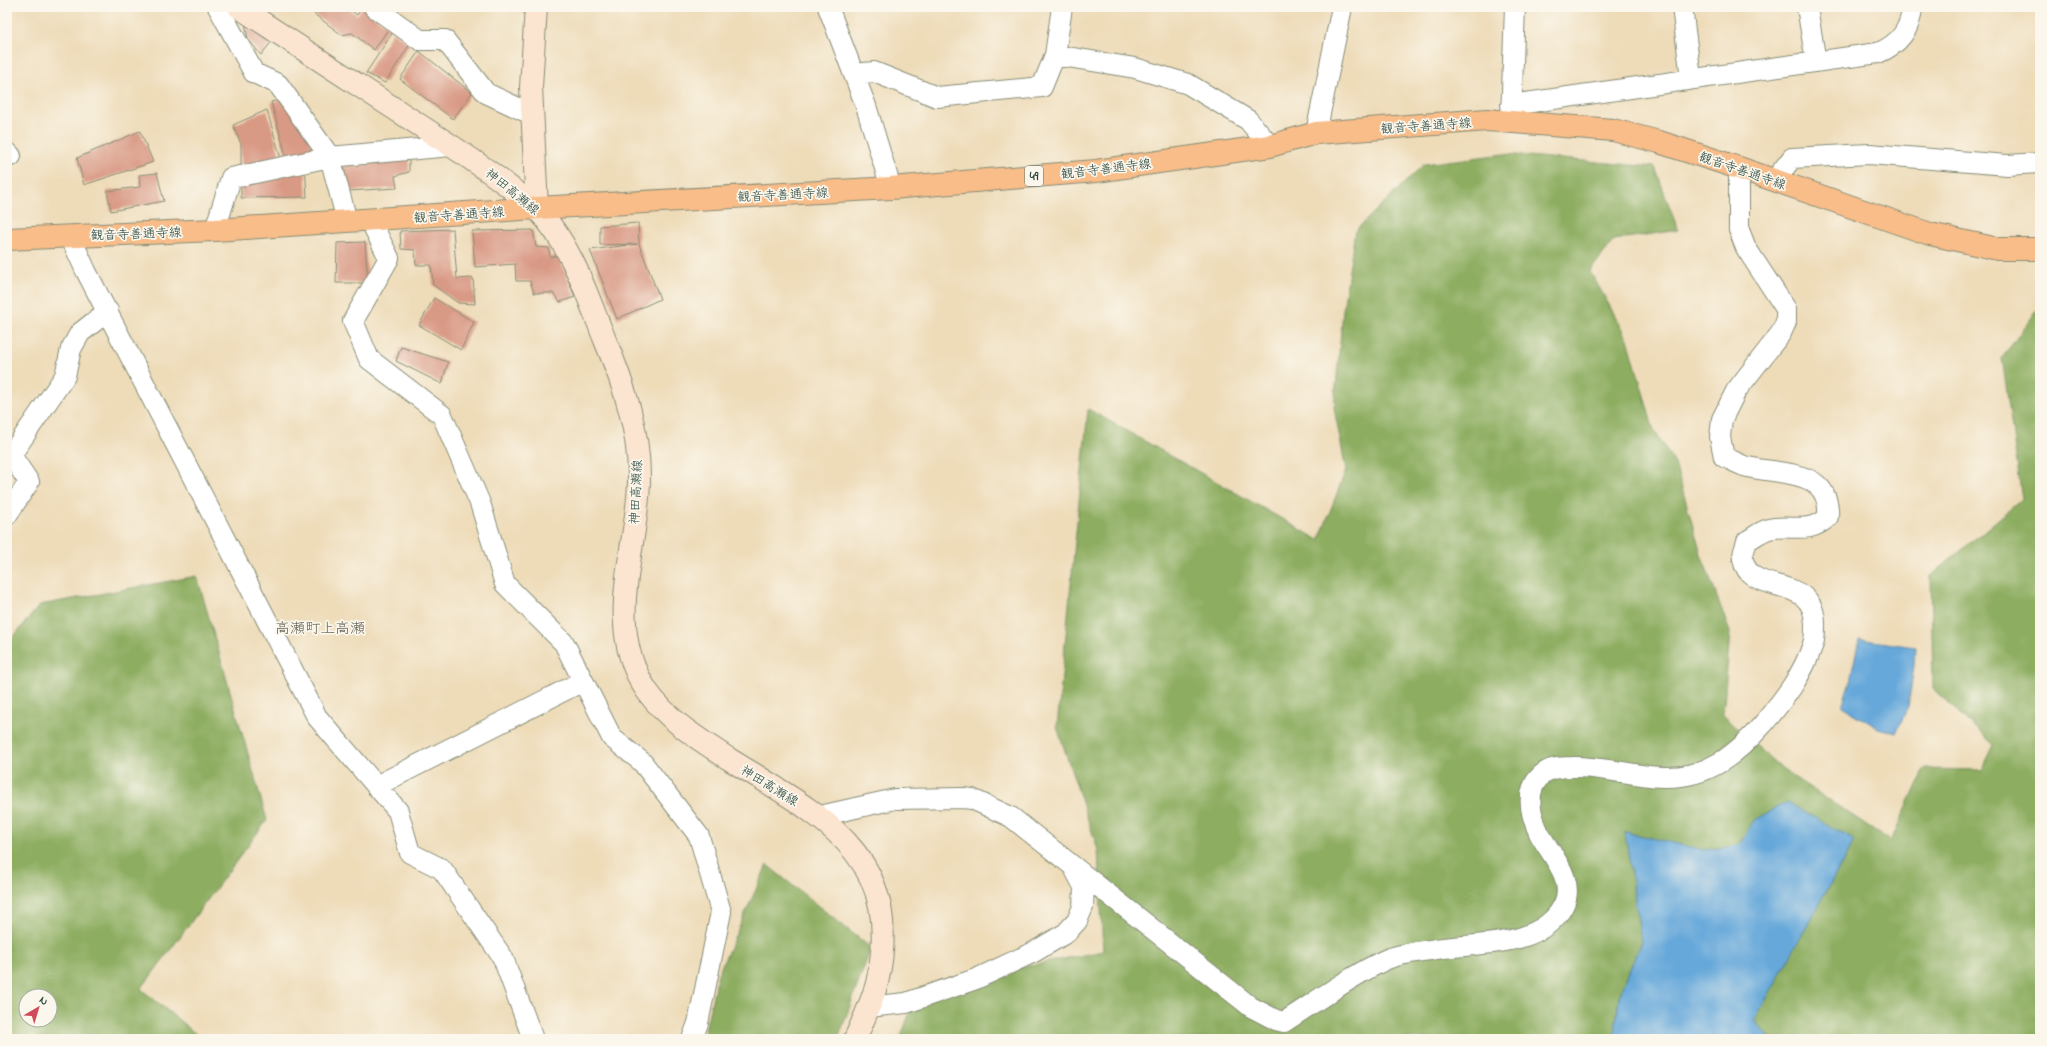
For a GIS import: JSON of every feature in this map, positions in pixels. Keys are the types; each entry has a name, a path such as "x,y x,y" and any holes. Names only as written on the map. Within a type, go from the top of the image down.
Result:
{"main road":[{"name":"神田高瀬線","path":"239,7 483,166 537,208 568,250 613,357 627,397 637,440 639,483 625,588 624,617 632,662 647,691 670,717 700,741 820,816 853,848 870,877 881,907 883,944 876,984 855,1039"},
{"path":"536,7 530,87 537,208"},
{"name":"観音寺善通寺線","path":"7,239 215,230 537,208 891,188 1096,171 1270,146 1316,133 1487,120 1511,113 1613,130 1659,142 1775,180 1930,234 1998,249 2040,249"}],"street":[{"path":"218,7 254,73 278,84 330,157 347,221"},
{"path":"374,7 420,40 445,40 486,93 531,114"},
{"path":"828,7 866,106 891,188"},
{"path":"854,74 874,72 938,97 1042,87 1055,55 1062,7"},
{"path":"1316,133 1342,7"},
{"path":"1514,7 1511,113 1691,78 1878,53 1890,48 1902,35 1911,19 1912,7"},
{"path":"1682,7 1691,78"},
{"path":"1807,7 1816,62"},
{"path":"1055,55 1135,68 1188,84 1248,120 1270,146"},
{"path":"215,230 230,178 330,157 451,146"},
{"path":"1775,180 1792,158 1818,156 1869,154 2007,165 2040,163"},
{"path":"820,816 895,799 972,799 1011,817 1251,1007 1276,1020 1284,1022 1358,975 1387,959 1431,950 1515,939 1535,934 1548,925 1564,906 1567,894 1562,869 1539,833 1530,807 1530,793 1536,782 1544,773 1558,768 1583,767 1664,777 1694,775 1725,761 1750,738 1790,693 1814,642 1815,615 1812,605 1803,594 1763,581 1747,570 1743,558 1747,541 1769,529 1819,525 1828,517 1829,507 1825,494 1816,483 1800,477 1744,466 1724,457 1720,437 1722,419 1736,391 1781,333 1786,322 1786,309 1746,248 1739,230 1739,168"},
{"path":"370,220 389,258 353,321 369,359 442,415 480,503 505,584 564,643 612,738 642,762 699,836 721,912 698,1023 692,1039"},
{"path":"70,236 86,271 318,717 398,811 410,853 442,869 503,958 533,1039"},
{"path":"7,515 29,482 11,455 65,376 71,349 80,333 108,311"},
{"path":"376,786 583,681"},
{"path":"868,1008 906,1002 976,979 1034,952 1066,933 1077,921 1083,908 1084,887 1074,868"}],"green space":[{"path":"1504,154 1655,167 1678,230 1614,240 1590,271 1628,339 1653,428 1675,464 1701,554 1730,632 1723,715 1783,770 1891,841 1924,769 1982,770 1994,745 1933,689 1931,576 2022,499 2002,358 2040,306 2040,1039 1770,1039 1755,1019 1855,840 1754,820 1739,845 1704,850 1625,832 1641,941 1619,997 1614,1039 900,1039 919,988 1103,951 1098,850 1057,727 1088,409 1319,540 1346,470 1334,408 1343,310 1355,231 1424,164"},
{"path":"197,576 267,820 141,989 202,1039 7,1039 7,644 40,605"},
{"path":"767,865 871,948 838,1039 703,1039 718,974"}],"water":[{"path":"1859,639 1915,647 1914,666 1908,707 1896,733 1878,728 1842,706 1850,681"},
{"path":"1787,802 1855,840 1755,1019 1770,1039 1614,1039 1619,997 1641,941 1625,832 1704,850 1739,845 1754,820"}],"building":[{"path":"319,7 347,7 357,15 362,7 389,28 374,50 352,33 342,35 314,14"},
{"path":"245,23 272,41 261,55 248,39"},
{"path":"393,32 410,44 385,83 366,73"},
{"path":"419,51 472,93 453,119 400,79"},
{"path":"296,96 315,154 288,163 271,102"},
{"path":"267,110 281,159 305,164 307,197 241,198 241,144 233,125"},
{"path":"140,131 153,162 84,185 77,158"},
{"path":"409,151 409,172 395,176 397,188 348,191 343,158"},
{"path":"157,173 164,201 111,211 107,191 140,187 139,175"},
{"path":"638,223 639,244 660,299 617,319 590,250 637,244 600,245 600,226"},
{"path":"453,229 457,279 473,278 475,304 458,303 433,285 431,265 416,265 415,250 401,249 400,231"},
{"path":"533,230 536,247 549,248 550,257 558,255 575,297 560,302 553,293 534,293 530,281 516,281 515,264 475,267 472,231"},
{"path":"365,242 368,283 336,283 337,243"},
{"path":"434,298 474,322 461,350 419,325"},
{"path":"401,347 448,362 442,384 396,361"}],"district":[{"name":"高瀬町上高瀬","path":"320,628"}]}
